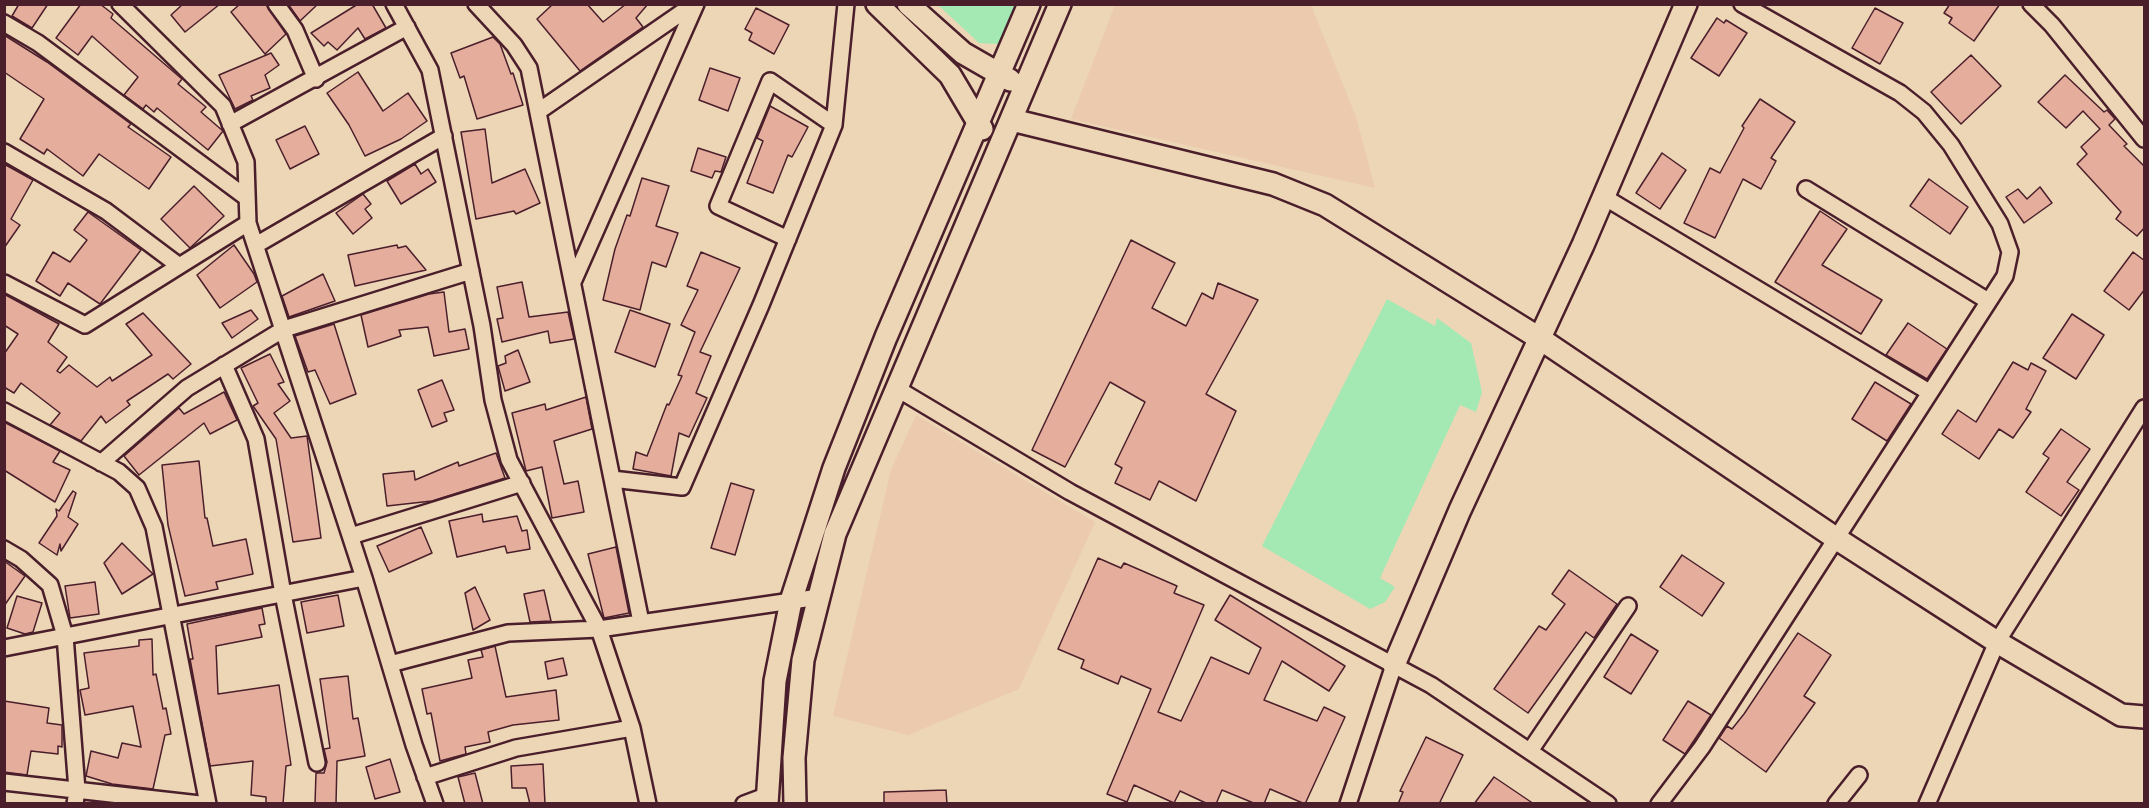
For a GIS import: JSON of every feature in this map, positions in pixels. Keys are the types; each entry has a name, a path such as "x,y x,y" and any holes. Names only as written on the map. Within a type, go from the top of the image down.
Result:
{"street":[{"path":"120,4 223,106 246,162 248,223 351,536 435,804"},
{"path":"276,4 295,30 316,79"},
{"path":"394,4 430,70 471,271 493,400 509,460 599,629 632,728 648,804"},
{"path":"476,4 514,45 529,68 641,622"},
{"path":"538,111 695,4"},
{"path":"573,282 695,4"},
{"path":"612,479 682,487 834,125 846,4"},
{"path":"878,4 950,75 996,153"},
{"path":"908,4 963,53 1024,87"},
{"path":"744,804 768,799 774,681 791,601 834,468 977,121 1029,4"},
{"path":"795,804 794,758 803,660 835,534 1060,4"},
{"path":"1348,804 1394,665 1460,510 1604,197 1686,4"},
{"path":"1659,804 1702,747 1834,537 2005,276 2010,252 2000,224 1951,145 1924,112 1900,93 1742,4"},
{"path":"2031,4 2052,25 2145,139"},
{"path":"4,23 38,43 247,198"},
{"path":"230,124 316,79 407,27"},
{"path":"788,239 718,207 770,81 834,125"},
{"path":"1012,120 1273,184 1325,205 1539,338 1834,537 1997,642 2121,715 2145,717"},
{"path":"256,245 444,136"},
{"path":"4,152 106,211 178,265"},
{"path":"1806,189 1988,301"},
{"path":"1604,197 1929,392"},
{"path":"4,283 85,325 248,223"},
{"path":"101,463 187,388 284,329 471,271"},
{"path":"224,366 256,439 283,594 317,763"},
{"path":"896,388 1070,492 1431,685 1608,804"},
{"path":"1927,804 1997,642 2145,408"},
{"path":"4,411 119,472 137,488 154,527 208,804"},
{"path":"351,536 522,483"},
{"path":"4,549 21,559 50,585 65,636 76,797"},
{"path":"4,648 364,578"},
{"path":"390,664 508,633 599,629 819,597"},
{"path":"1530,751 1628,606"},
{"path":"425,777 516,748 632,728"},
{"path":"1836,804 1859,775"},
{"path":"4,782 76,797 201,804"}],"shaded area":[{"path":"1115,5 1311,5 1356,117 1375,188 1071,119"},
{"path":"916,415 1095,522 1019,689 908,735 833,716 891,470"}],"green space":[{"path":"938,5 1026,5 1007,42 996,44 979,43"},
{"path":"1387,299 1435,326 1437,318 1471,343 1482,392 1476,412 1460,405 1380,578 1395,587 1385,602 1370,609 1262,546"}],"building":[{"path":"19,4 48,4 32,28 12,16"},
{"path":"81,4 100,4 113,14 111,18 182,79 178,84 206,107 201,112 223,131 208,150 157,108 154,112 146,105 143,109 124,95 138,77 92,36 78,55 56,38"},
{"path":"183,4 220,4 185,32 171,15"},
{"path":"240,4 266,4 286,34 265,54 231,12"},
{"path":"288,4 318,4 300,21"},
{"path":"358,4 372,4 386,28 365,39 358,28 337,50 328,42 324,46 311,33"},
{"path":"553,4 587,4 603,22 626,4 648,4 636,18 643,27 580,71 537,19"},
{"path":"1950,4 2000,4 1974,41 1949,23 1952,18 1944,13"},
{"path":"756,8 789,25 774,54 749,40 752,33 745,29"},
{"path":"1875,8 1903,23 1880,64 1852,48"},
{"path":"1717,18 1724,23 1726,20 1747,33 1719,76 1691,58"},
{"path":"4,35 47,62 131,124 128,127 171,157 149,189 99,154 83,176 47,149 44,154 20,139 44,99 4,72"},
{"path":"493,37 500,44 511,74 513,73 523,105 477,119 464,76 460,78 451,53"},
{"path":"271,53 279,65 265,75 270,88 251,96 253,100 235,109 219,75"},
{"path":"1971,55 2001,86 1961,124 1931,92"},
{"path":"710,68 740,78 728,111 699,100"},
{"path":"358,72 383,111 408,93 427,121 401,139 365,156 349,125 327,93"},
{"path":"2065,75 2104,112 2107,110 2115,119 2109,125 2127,144 2124,146 2145,167 2145,227 2137,236 2116,219 2121,212 2077,164 2087,154 2081,147 2100,129 2083,111 2066,128 2038,102"},
{"path":"1760,99 1795,122 1771,158 1776,161 1761,189 1743,179 1715,238 1684,223 1710,168 1720,173 1744,128 1742,126"},
{"path":"770,106 808,127 792,157 788,155 773,193 747,183 763,141 757,138"},
{"path":"305,126 319,154 290,169 276,140"},
{"path":"485,129 492,183 525,169 540,203 516,214 514,211 476,219 461,132"},
{"path":"698,148 726,157 721,172 715,171 712,178 691,171"},
{"path":"1662,153 1686,170 1660,209 1636,193"},
{"path":"4,164 33,180 11,219 20,225 4,248"},
{"path":"415,164 421,174 428,169 436,182 401,204 387,181"},
{"path":"642,178 669,186 656,226 678,233 666,267 652,262 640,310 603,300 615,249 627,215 630,216"},
{"path":"1929,179 1968,207 1950,234 1910,206"},
{"path":"194,186 224,216 190,248 161,219"},
{"path":"2040,187 2052,203 2024,223 2006,197 2018,189 2027,199"},
{"path":"363,194 371,204 365,209 372,218 353,234 336,213"},
{"path":"1820,211 1847,229 1822,265 1882,300 1861,334 1775,282"},
{"path":"88,212 141,250 100,304 68,283 60,296 36,281 53,252 70,262 87,240 74,230"},
{"path":"1131,240 1175,263 1152,308 1186,326 1202,293 1213,299 1218,283 1258,300 1206,394 1236,411 1196,501 1159,481 1150,500 1115,483 1122,468 1115,464 1145,402 1110,382 1065,467 1032,450"},
{"path":"234,245 257,282 220,308 197,275"},
{"path":"397,245 398,248 406,246 426,270 355,286 348,255"},
{"path":"701,252 740,268 700,352 711,356 696,393 707,398 689,437 679,433 671,476 633,469 636,452 647,456 667,404 669,405 682,376 678,375 695,332 681,325 698,290 687,286"},
{"path":"2133,252 2145,261 2145,289 2129,310 2104,291"},
{"path":"323,274 335,301 289,317 282,296"},
{"path":"522,282 529,317 568,312 574,339 550,343 548,331 502,342 497,319 503,318 497,287"},
{"path":"444,292 449,332 465,329 469,349 434,356 428,327 399,330 401,336 368,347 361,315 429,294"},
{"path":"4,294 59,324 48,342 67,357 57,371 60,373 69,365 97,387 110,377 112,381 152,355 126,324 143,313 191,364 173,379 168,374 127,401 130,405 106,423 101,416 81,441 50,425 60,413 21,383 14,393 4,387 4,354 18,334 4,325"},
{"path":"251,310 258,319 232,338 222,323"},
{"path":"630,310 670,324 655,367 615,352"},
{"path":"2072,314 2104,335 2076,379 2043,358"},
{"path":"1908,323 1947,349 1927,379 1886,355"},
{"path":"334,324 356,394 330,404 315,370 308,372 295,336"},
{"path":"518,350 530,382 505,391 498,366 506,363 505,356"},
{"path":"270,354 284,382 278,384 290,401 274,413 291,438 307,436 321,538 293,542 276,439 253,406 258,403 241,368"},
{"path":"2013,362 2028,370 2031,363 2046,371 2026,409 2031,412 2013,438 1999,429 1979,459 1942,434 1958,410 1976,422"},
{"path":"442,380 454,410 444,413 447,421 432,427 418,390"},
{"path":"1875,382 1911,404 1887,441 1852,419"},
{"path":"224,392 237,420 210,434 204,423 139,475 124,456 179,408 184,414"},
{"path":"586,397 592,429 554,441 564,484 578,481 584,512 552,518 542,467 526,471 512,413 545,404 546,410"},
{"path":"4,422 60,451 53,462 70,470 55,502 4,470"},
{"path":"2061,429 2090,449 2067,482 2079,490 2061,516 2026,492 2049,458 2043,454"},
{"path":"496,453 505,478 432,501 387,506 383,474 414,471 415,480 458,462 459,466"},
{"path":"199,461 205,518 207,518 213,546 246,539 253,574 216,582 218,589 185,596 168,525 162,465"},
{"path":"731,483 754,490 735,555 711,548"},
{"path":"73,491 76,493 68,517 78,524 61,551 60,544 57,555 39,543 57,516 56,509 59,511"},
{"path":"482,514 483,522 517,516 522,531 527,530 530,549 507,553 505,546 457,557 449,521"},
{"path":"421,527 432,553 389,572 377,546"},
{"path":"122,543 153,574 122,594 104,563"},
{"path":"616,547 629,613 604,618 588,554"},
{"path":"1682,555 1724,583 1702,616 1660,587"},
{"path":"1098,558 1121,568 1124,563 1177,586 1174,593 1204,605 1158,712 1181,721 1211,657 1249,674 1261,648 1215,620 1230,595 1345,666 1329,691 1282,661 1264,700 1317,721 1324,707 1345,717 1305,804 1270,789 1264,804 1256,804 1222,790 1216,804 1208,804 1180,791 1174,803 1134,785 1127,802 1107,794 1151,689 1121,676 1118,684 1081,668 1084,660 1058,649"},
{"path":"4,561 25,576 4,606"},
{"path":"1569,570 1617,604 1594,638 1586,632 1528,713 1494,689 1539,626 1546,630 1565,604 1552,594"},
{"path":"95,582 99,614 70,618 65,586"},
{"path":"475,587 490,620 473,630 465,593"},
{"path":"544,590 551,621 530,622 524,594"},
{"path":"338,595 344,626 307,633 301,602"},
{"path":"17,596 42,603 33,632 25,634 7,628"},
{"path":"262,608 265,624 259,625 262,637 216,646 218,694 279,685 291,765 286,766 283,804 266,804 266,797 251,795 253,761 210,766 190,659 193,659 187,624"},
{"path":"1798,633 1831,655 1804,696 1815,703 1766,772 1719,738 1727,726 1732,729 1744,714"},
{"path":"1631,634 1658,651 1631,694 1604,677"},
{"path":"152,639 153,675 156,674 171,734 165,735 153,789 112,784 86,776 91,751 118,758 122,743 141,747 133,706 85,715 80,690 89,688 84,653 139,646 139,640"},
{"path":"495,646 506,697 556,690 559,720 513,725 488,732 490,742 465,747 466,754 440,761 431,713 427,714 422,689 472,678 468,660 483,657 481,650"},
{"path":"563,658 567,675 548,679 545,662"},
{"path":"348,676 353,719 358,718 365,756 337,761 336,804 315,804 316,773 324,773 327,762 324,749 330,748 320,679"},
{"path":"4,701 49,708 47,723 62,725 62,747 58,746 58,754 31,751 27,775 4,772"},
{"path":"1688,701 1711,715 1685,754 1663,740"},
{"path":"1426,737 1463,755 1439,804 1398,804 1403,792 1400,791"},
{"path":"390,759 400,792 375,799 366,767"},
{"path":"543,764 545,804 530,804 526,788 512,788 511,766"},
{"path":"475,773 483,804 465,804 458,777"},
{"path":"1494,777 1534,804 1474,804"},
{"path":"946,790 947,804 884,804 884,792"}]}
